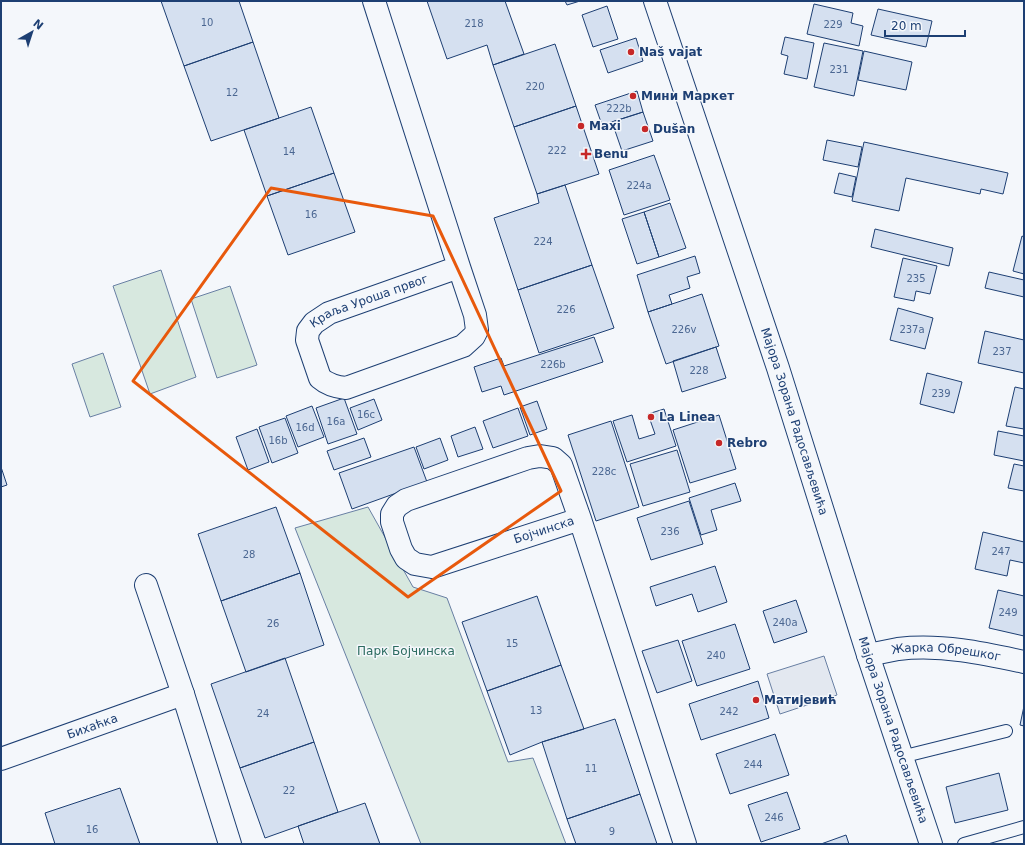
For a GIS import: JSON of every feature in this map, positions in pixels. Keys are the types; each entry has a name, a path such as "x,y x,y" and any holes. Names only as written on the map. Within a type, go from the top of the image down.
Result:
{"street":[{"name":"Краља Уроша првог","path":"374,1 475,315 477,330 474,336 464,346 346,388 334,386 320,378 307,340 308,331 314,322 329,313 459,267"},
{"name":"Мајора Зорана Радосављевића","path":"655,1 778,368 868,655 931,844"},
{"name":"Бојчинска","path":"580,519 432,567 415,564 406,558 401,549 392,522 392,514 397,506 406,500 528,458 540,456 553,458 561,465 580,519 685,844"},
{"path":"146,585 183,694 230,844"},
{"name":"Жарка Обрешког","path":"868,655 899,649 927,648 978,652 1024,662"},
{"name":"Бихаћка","path":"1,759 183,694"}],"lane":[{"path":"901,757 1006,731"},
{"path":"964,844 1024,827"}],"highlighted area":[{"path":"271,188 433,216 561,491 408,597 133,381"}],"green space":[{"path":"161,270 196,377 150,394 113,286"},
{"path":"230,286 257,365 217,378 191,299"},
{"path":"103,353 121,407 90,417 72,364"},
{"name":"Парк Бојчинска","path":"368,507 413,587 447,598 508,762 533,758 566,844 421,844 295,528"}],"shaded area":[{"path":"824,656 837,695 780,714 767,674"}],"building":[{"path":"161,1 239,1 253,42 184,66"},
{"path":"427,1 505,1 524,54 493,65 487,45 447,59"},
{"path":"565,1 580,1 567,5"},
{"path":"814,4 853,13 851,23 863,26 859,46 807,34"},
{"path":"607,6 618,39 593,47 582,15"},
{"path":"878,9 932,21 926,47 871,35"},
{"path":"785,37 814,43 807,79 784,74 788,56 781,54"},
{"path":"636,38 643,61 608,73 600,50"},
{"path":"253,42 279,118 211,141 184,66"},
{"path":"824,43 863,51 854,96 814,87"},
{"path":"555,44 576,106 514,127 493,65"},
{"path":"864,51 912,62 906,90 858,80"},
{"path":"637,91 643,112 602,125 595,105"},
{"path":"576,106 599,174 537,194 514,127"},
{"path":"311,107 334,173 267,196 244,130"},
{"path":"643,112 653,141 622,151 612,122"},
{"path":"827,140 862,147 858,167 823,160"},
{"path":"864,142 1008,173 1003,194 981,189 980,194 906,178 899,211 852,201"},
{"path":"654,155 670,200 624,215 609,170"},
{"path":"334,173 355,232 288,255 267,196"},
{"path":"839,173 856,177 852,197 834,193"},
{"path":"565,185 592,265 518,290 494,218 539,203 537,194"},
{"path":"670,203 686,248 659,257 644,212"},
{"path":"644,212 659,257 637,264 622,219"},
{"path":"875,229 953,248 949,266 871,247"},
{"path":"1022,236 1024,237 1024,274 1013,271"},
{"path":"695,256 700,273 687,277 690,288 669,295 672,304 648,312 637,275"},
{"path":"903,258 937,266 930,294 916,291 914,301 894,297"},
{"path":"592,265 614,328 539,353 518,290"},
{"path":"989,272 1024,280 1024,297 985,288"},
{"path":"702,294 719,346 666,364 648,312"},
{"path":"898,308 933,318 925,349 890,340"},
{"path":"985,331 1024,340 1024,373 978,363"},
{"path":"594,337 603,362 504,395 501,386 482,392 474,367 501,358 504,366"},
{"path":"716,347 726,378 682,392 673,361"},
{"path":"927,373 962,382 954,413 920,404"},
{"path":"1015,387 1024,389 1024,429 1006,426"},
{"path":"344,398 357,434 328,444 316,408"},
{"path":"374,399 382,420 358,430 350,408"},
{"path":"537,401 547,429 530,435 520,407"},
{"path":"312,406 324,437 298,447 286,416"},
{"path":"518,408 528,436 493,448 483,421"},
{"path":"664,409 676,446 627,462 613,421 632,415 639,439 655,434 648,414"},
{"path":"719,415 736,469 690,483 673,430"},
{"path":"285,418 298,453 272,463 259,427"},
{"path":"611,421 639,507 596,521 568,435"},
{"path":"475,427 483,449 458,457 451,436"},
{"path":"257,429 269,462 248,470 236,437"},
{"path":"998,431 1024,436 1024,461 994,455"},
{"path":"364,438 371,457 334,470 327,451"},
{"path":"440,438 448,460 424,469 416,447"},
{"path":"414,447 427,482 352,509 339,473"},
{"path":"677,450 690,492 643,506 630,464"},
{"path":"1014,464 1024,466 1024,491 1008,488"},
{"path":"1,467 7,485 1,487"},
{"path":"735,483 741,501 711,510 717,530 701,535 689,498"},
{"path":"689,501 703,544 651,560 637,518"},
{"path":"276,507 300,573 221,601 198,534"},
{"path":"983,532 1024,542 1024,563 1010,560 1007,576 975,569"},
{"path":"715,566 727,602 698,612 692,594 656,606 650,587"},
{"path":"300,573 324,645 246,672 221,601"},
{"path":"998,590 1024,596 1024,636 989,628"},
{"path":"537,596 561,665 487,691 462,622"},
{"path":"796,600 807,632 774,643 763,611"},
{"path":"735,624 750,669 697,686 682,641"},
{"path":"678,640 692,681 657,693 642,651"},
{"path":"285,658 314,742 240,768 211,684"},
{"path":"561,665 584,729 542,742 510,755 487,691"},
{"path":"758,681 769,718 701,740 689,704"},
{"path":"1024,706 1024,726 1020,725"},
{"path":"615,719 640,794 567,819 542,742"},
{"path":"775,734 789,775 730,794 716,754"},
{"path":"314,742 338,812 265,838 240,768"},
{"path":"999,773 1008,810 955,823 946,787"},
{"path":"120,788 140,844 55,844 45,813"},
{"path":"787,792 800,829 761,842 748,805"},
{"path":"640,794 657,844 576,844 567,819"},
{"path":"365,803 380,844 304,844 298,826"},
{"path":"846,835 849,844 821,844"}],"place":[{"name":"Naš vajat","path":"631,52"},
{"name":"Мини Маркет","path":"633,96"},
{"name":"Maxi","path":"581,126"},
{"name":"Dušan","path":"645,129"},
{"name":"Benu","path":"586,154"},
{"name":"La Linea","path":"651,417"},
{"name":"Rebro","path":"719,443"},
{"name":"Матијевић","path":"756,700"}]}
